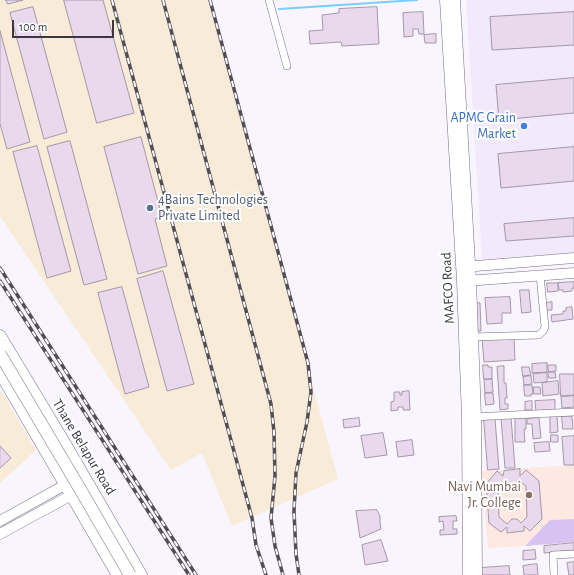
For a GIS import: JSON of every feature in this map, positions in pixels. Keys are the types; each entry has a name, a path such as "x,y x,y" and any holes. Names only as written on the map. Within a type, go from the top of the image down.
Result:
{"main road":[{"name":"MAFCO Road","path":"445,0 467,281 477,575"},
{"name":"MAFCO Road","path":"455,0 466,267"},
{"path":"466,267 574,258"},
{"path":"467,281 574,273"},
{"name":"MAFCO Road","path":"467,281 473,337 468,575"},
{"name":"Thane Belapur Road","path":"0,336 141,575"},
{"path":"0,354 84,494 130,575"},
{"path":"0,372 118,575"},
{"path":"0,521 86,480"},
{"path":"0,534 69,489"}],"street":[{"path":"269,0 287,66"},
{"path":"473,337 539,335 545,327 540,275"},
{"path":"472,418 574,412"},
{"path":"554,575 553,555 574,554"}],"shaded area":[{"path":"0,0 208,0 338,479 232,526 202,453 171,470 0,216"},
{"name":"APMC Grain Market","path":"466,0 574,0 574,253 482,259"},
{"path":"0,389 36,450 0,483"},
{"name":"Navi Mumbai Jr. College","path":"574,465 574,519 550,520 525,546 488,548 481,471"},
{"path":"574,519 574,542 525,546 550,520"}],"building":[{"path":"6,0 23,0 8,4"},
{"path":"64,0 103,0 134,113 97,123"},
{"path":"33,7 67,132 44,139 10,13"},
{"path":"377,7 379,44 342,46 341,42 310,44 309,31 323,30 322,15 339,13 339,9"},
{"path":"423,12 424,34 419,34 418,29 413,29 413,36 404,37 403,13"},
{"path":"574,12 574,45 492,50 490,17"},
{"path":"0,31 30,142 7,149 0,124"},
{"path":"436,34 436,43 425,43 424,35"},
{"path":"574,78 574,113 499,120 496,85"},
{"path":"141,137 162,217 155,219 167,266 138,274 104,147"},
{"path":"70,141 107,279 84,285 47,147"},
{"path":"37,146 71,271 47,278 13,152"},
{"path":"574,147 574,181 501,188 498,154"},
{"path":"574,218 574,236 506,241 504,224"},
{"path":"163,271 194,384 167,391 137,279"},
{"path":"574,282 574,288 572,288 572,291 563,292 563,290 559,290 558,283"},
{"path":"547,283 558,283 558,291 548,292"},
{"path":"122,287 149,387 125,394 98,293"},
{"path":"520,290 529,290 531,312 522,313"},
{"path":"510,297 511,313 502,313 502,323 487,324 485,298"},
{"path":"552,302 552,310 546,310 546,303"},
{"path":"480,303 481,331 474,331 474,304"},
{"path":"572,307 573,319 552,322 551,315 563,314 563,311 566,311 566,308"},
{"path":"514,337 515,360 484,362 482,338"},
{"path":"547,363 547,372 532,373 532,364"},
{"path":"483,365 492,367 492,379 484,379"},
{"path":"548,365 556,365 556,371 549,372"},
{"path":"504,366 504,383 506,383 507,398 505,398 505,404 508,404 508,409 500,410 497,367"},
{"path":"522,367 529,367 531,375 523,376"},
{"path":"548,372 555,372 556,378 549,378"},
{"path":"547,373 547,382 534,383 533,374"},
{"path":"560,374 574,374 574,395 561,396"},
{"path":"531,376 532,384 524,385 523,377"},
{"path":"492,379 493,392 485,393 484,380"},
{"path":"558,381 559,394 543,396 542,383"},
{"path":"524,385 532,385 533,394 531,394 531,396 525,396"},
{"path":"534,387 540,387 541,394 534,394"},
{"path":"409,391 410,410 403,410 403,407 398,407 398,410 391,411 391,402 394,401 394,392 400,392 400,395 402,395 402,392"},
{"path":"485,393 493,393 494,404 486,405"},
{"path":"574,396 574,407 562,408 561,397"},
{"path":"555,400 555,411 536,412 535,401"},
{"path":"532,401 532,410 525,410 525,402"},
{"path":"557,416 558,432 550,433 550,417"},
{"path":"562,416 572,416 573,429 563,429"},
{"path":"511,417 515,468 505,468 501,418"},
{"path":"359,418 360,426 344,428 343,420"},
{"path":"526,418 526,429 524,429 525,442 515,442 515,419"},
{"path":"539,418 541,438 533,439 532,424 527,424 527,419"},
{"path":"484,419 495,419 499,469 488,470"},
{"path":"383,433 387,455 365,458 361,436"},
{"path":"551,435 558,435 558,442 551,442"},
{"path":"574,436 574,465 564,465 562,437"},
{"path":"412,440 414,455 398,457 396,442"},
{"path":"549,442 550,451 535,452 534,443"},
{"path":"0,446 11,458 0,468"},
{"path":"520,469 520,476 526,470 539,481 542,519 530,531 524,526 524,531 507,533 507,527 501,532 489,523 486,484 497,471 503,476 504,471","holes":["518,480 526,486 527,517 521,523 517,519 512,519 507,524 499,517 498,488 504,482 507,486 515,485"]},
{"path":"377,510 380,516 381,529 360,538 356,511"},
{"path":"456,516 457,521 453,521 453,529 457,529 457,534 440,535 440,530 444,530 443,521 439,522 439,517"},
{"path":"381,540 388,561 365,565 362,545"},
{"path":"574,543 574,550 544,553 544,546"},
{"path":"535,550 536,559 523,560 523,551"},
{"path":"574,562 574,575 569,575 567,563"},
{"path":"537,564 538,575 524,575 523,566"},
{"path":"509,566 510,575 481,575 481,568"}],"waterway":[{"path":"279,9 417,0"}],"railway":[{"path":"112,0 252,518 256,545 266,575"},
{"path":"163,0 271,404 274,432 275,476 271,518 275,546 283,575"},
{"path":"210,0 308,363 311,392 307,422 296,473 294,511 296,554 299,575"},
{"path":"0,268 196,575"},
{"path":"0,281 189,575"}],"place":[{"name":"APMC Grain Market","path":"524,126"},
{"name":"4Bains Technologies Private Limited","path":"150,208"},
{"name":"Navi Mumbai Jr. College","path":"529,495"}]}
